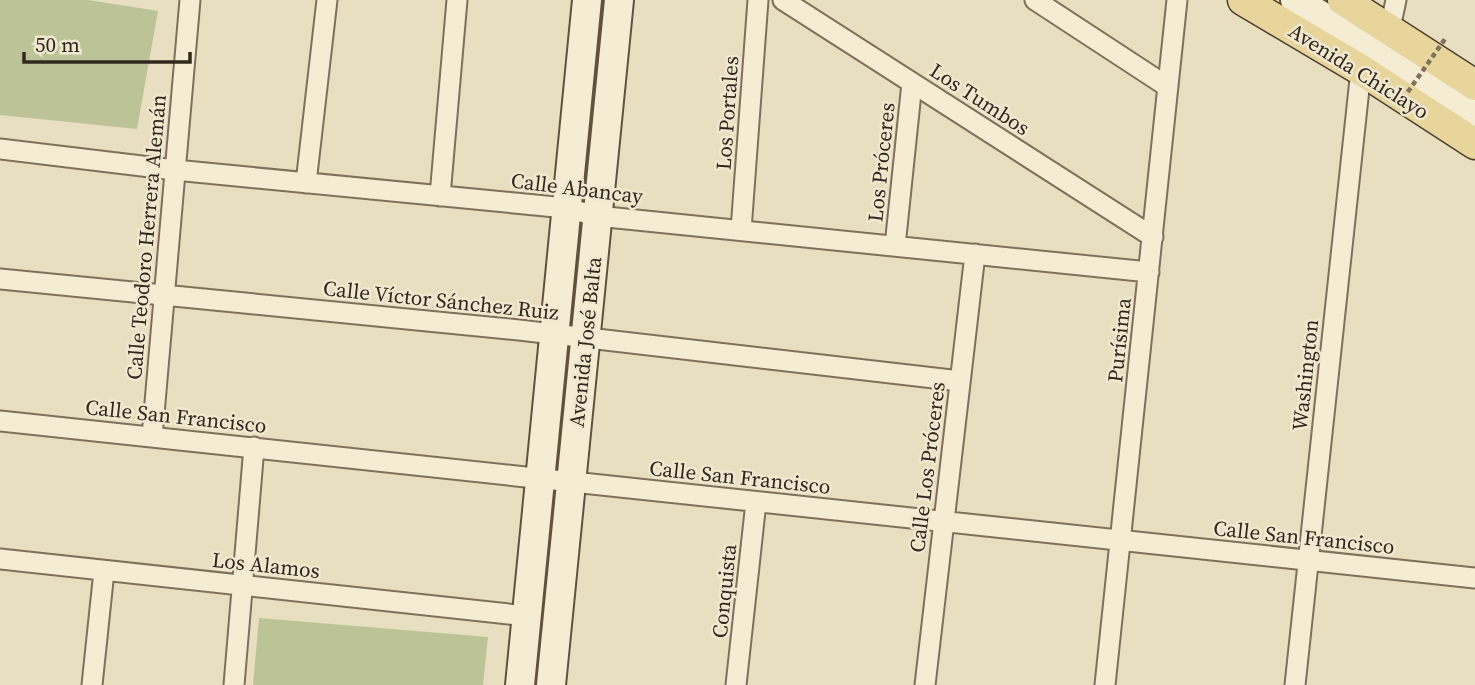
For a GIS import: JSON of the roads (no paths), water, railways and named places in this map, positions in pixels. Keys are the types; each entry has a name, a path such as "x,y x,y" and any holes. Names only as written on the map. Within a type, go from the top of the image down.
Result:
{"main road":[{"name":"Avenida Chiclayo","path":"1243,0 1361,69 1475,144"},
{"path":"1343,0 1393,14 1475,85"}],"street":[{"name":"Calle Teodoro Herrera Alemán","path":"152,437 190,0"},
{"path":"306,183 327,0"},
{"path":"440,196 457,0"},
{"name":"Avenida José Balta","path":"520,685 587,0"},
{"name":"Avenida José Balta","path":"551,685 619,0"},
{"name":"Los Portales","path":"741,230 758,0"},
{"name":"Los Tumbos","path":"783,0 1153,237"},
{"path":"1035,0 1168,87"},
{"name":"Purísima","path":"1105,685 1177,0"},
{"name":"Avenida Chiclayo","path":"1294,0 1379,50 1475,114"},
{"name":"Washington","path":"1295,685 1361,69"},
{"name":"Los Próceres","path":"895,246 912,83"},
{"name":"Calle Abancay","path":"0,149 175,170 565,208 597,216 1149,272"},
{"name":"Calle Los Próceres","path":"925,685 975,254"},
{"name":"Calle Víctor Sánchez Ruiz","path":"0,279 553,334 960,381"},
{"name":"Calle San Francisco","path":"0,421 1475,578"},
{"path":"234,685 254,447"},
{"name":"Conquista","path":"736,685 756,502"},
{"name":"Los Alamos","path":"0,559 527,616"},
{"path":"92,685 104,570"}]}
